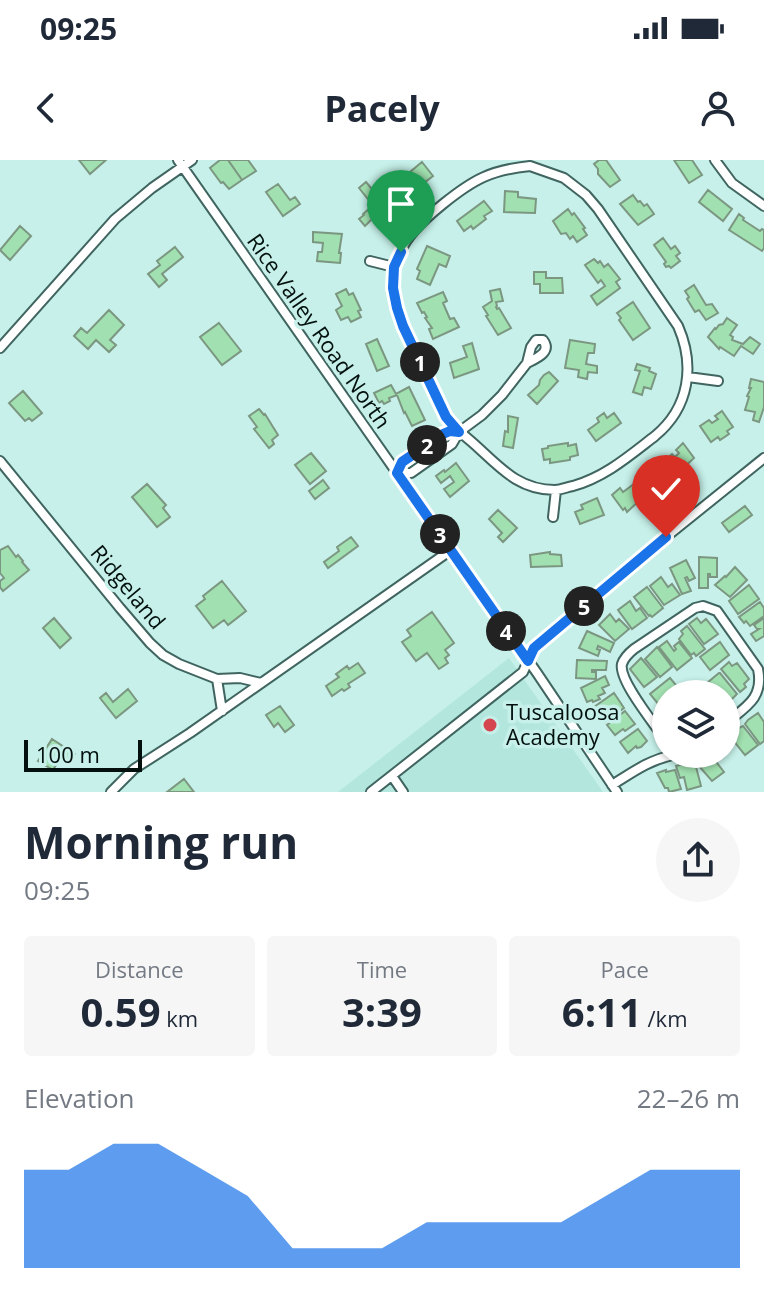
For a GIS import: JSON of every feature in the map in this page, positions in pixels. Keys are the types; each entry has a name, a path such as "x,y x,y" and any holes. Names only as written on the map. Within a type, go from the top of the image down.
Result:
{"street":[{"path":"0,348 115,219 180,163 192,160"},
{"path":"715,160 739,189 764,206"},
{"name":"Rice Valley Road North","path":"180,163 615,788"},
{"path":"531,163 572,182 598,209 678,326 685,344 688,377 675,412 657,434 606,473 588,481 556,490 527,485 511,477 446,417 403,326 395,299 394,267 414,229 464,187 498,170 531,163"},
{"path":"370,261 394,267"},
{"path":"459,432 443,434 402,462 397,473 411,473 452,444 459,432 502,395 527,363"},
{"path":"688,377 718,381"},
{"path":"371,792 523,672 534,648 764,458"},
{"name":"Ridgeland","path":"0,461 163,655 217,679 240,678 261,683"},
{"path":"553,517 556,490"},
{"path":"111,792 134,769 451,550"},
{"path":"652,721 628,686 622,674 622,663 634,649 695,608 710,608 723,617 758,669 762,690 740,712"},
{"path":"217,679 222,711"},
{"path":"615,788 640,765 652,760"},
{"path":"392,776 403,792"}],"shaded area":[{"name":"Tuscaloosa Academy","path":"509,658 603,792 338,792"}],"building":[{"path":"79,160 106,160 90,174"},
{"path":"220,160 228,160 242,180 229,189 210,168"},
{"path":"228,160 248,160 256,171 242,180"},
{"path":"606,160 620,180 610,187 598,174 594,164"},
{"path":"674,160 692,160 702,175 689,183"},
{"path":"422,162 433,176 408,195 399,184 413,176 410,172"},
{"path":"366,182 388,208 382,216 376,215 365,226 359,219 371,203 359,188"},
{"path":"278,184 290,200 295,197 300,204 283,216 266,192"},
{"path":"708,190 732,209 723,221 699,202"},
{"path":"505,191 518,192 518,197 536,199 535,213 504,212"},
{"path":"633,195 644,206 647,204 654,214 638,225 620,204"},
{"path":"484,201 492,211 473,229 471,226 464,231 457,221"},
{"path":"568,209 585,228 587,235 577,242 573,236 570,239 566,233 561,234 553,221"},
{"path":"739,214 760,231 764,230 762,251 729,230"},
{"path":"20,226 31,236 10,260 0,250"},
{"path":"313,232 342,234 340,263 317,261 323,243 313,242"},
{"path":"663,238 671,249 675,246 680,253 676,256 680,261 671,268 666,267 654,245"},
{"path":"427,246 450,256 446,267 439,264 430,285 417,279 420,271 417,269"},
{"path":"175,247 183,257 162,274 167,280 159,287 148,274 160,265 157,261"},
{"path":"594,259 604,267 608,264 620,279 616,282 620,288 597,305 591,296 605,286 601,280 598,283 585,265"},
{"path":"534,272 546,272 546,278 562,278 563,293 540,293 540,284 534,284"},
{"path":"694,285 706,305 712,304 718,313 706,320 699,310 695,312 687,299 689,297 685,291"},
{"path":"346,289 349,295 353,293 361,310 358,311 361,317 351,322 348,317 341,320 336,310 342,306 336,294"},
{"path":"500,289 503,301 496,302 496,307 511,328 498,335 483,307 492,301 490,291"},
{"path":"443,292 447,301 443,303 450,319 454,318 459,327 433,339 429,329 432,328 417,303"},
{"path":"633,302 650,328 633,340 617,313"},
{"path":"109,310 124,325 110,340 116,345 109,352 96,340 88,349 74,336 81,328 87,333"},
{"path":"727,318 737,325 730,335 732,340 743,344 750,337 760,344 753,354 741,346 734,356 719,349 708,337"},
{"path":"219,323 241,351 222,365 200,337"},
{"path":"377,339 389,366 377,371 366,344"},
{"path":"570,340 595,344 594,353 588,353 586,364 597,366 597,373 588,372 587,379 578,377 579,370 565,368"},
{"path":"472,343 479,369 454,378 450,363 467,357 463,346"},
{"path":"637,364 650,368 649,371 656,374 651,389 644,387 642,395 633,392 640,371 635,370"},
{"path":"549,372 558,381 537,404 528,395"},
{"path":"751,379 764,382 764,407 759,422 753,420 755,412 745,410"},
{"path":"391,385 396,394 409,387 425,420 412,426 397,395 384,404 382,401 379,403 374,393"},
{"path":"23,391 42,413 32,421 29,418 25,421 9,403"},
{"path":"259,409 278,435 269,448 254,429 257,427 249,416"},
{"path":"722,411 733,427 727,431 729,434 711,442 700,426 718,419 715,416"},
{"path":"604,413 607,418 614,413 621,423 596,441 588,430 599,422 597,418"},
{"path":"508,416 518,418 513,448 503,446 505,431 508,432"},
{"path":"568,443 568,446 576,444 578,455 570,457 570,460 550,463 550,459 544,460 542,449"},
{"path":"683,443 694,458 677,474 664,461 672,454 675,457 679,453 676,450"},
{"path":"311,453 326,471 310,484 295,465"},
{"path":"456,463 469,481 450,497 444,489 454,482 450,476 441,483 436,476"},
{"path":"642,478 650,490 627,512 625,508 623,510 612,495 620,488 623,492"},
{"path":"323,480 329,488 315,499 309,491"},
{"path":"147,484 166,505 163,508 170,517 157,527 132,497"},
{"path":"597,498 604,515 580,524 575,512 583,509 581,505"},
{"path":"745,506 752,515 729,532 722,523"},
{"path":"498,510 517,528 503,542 498,537 502,533 489,519"},
{"path":"351,537 358,546 328,568 324,562"},
{"path":"8,546 29,570 3,591 0,587 0,581 4,578 0,573 0,550"},
{"path":"550,552 561,555 562,566 531,567 530,555"},
{"path":"699,557 717,558 717,577 708,574 708,588 699,588"},
{"path":"686,560 695,578 689,581 685,578 691,591 682,594 670,568"},
{"path":"735,567 747,580 730,597 715,585"},
{"path":"661,577 668,587 672,584 680,595 664,605 650,586"},
{"path":"222,581 246,611 228,625 224,620 213,628 196,606"},
{"path":"749,585 759,599 738,614 729,601"},
{"path":"647,587 663,608 652,617 634,597"},
{"path":"630,601 636,611 640,608 647,618 632,629 618,610"},
{"path":"760,602 764,616 750,626 746,621 744,623 739,617"},
{"path":"432,612 454,643 445,650 449,655 445,658 448,663 439,669 427,653 416,661 402,642 411,636 407,630"},
{"path":"610,614 616,622 619,619 629,629 615,641 599,625"},
{"path":"54,618 71,638 60,648 43,628"},
{"path":"697,618 701,623 706,619 718,634 704,644 689,624"},
{"path":"764,618 764,636 756,641 751,634 759,629 754,625"},
{"path":"687,626 705,649 696,656 694,653 691,655 679,639 683,634 681,631"},
{"path":"587,631 614,643 610,652 598,646 598,656 579,648"},
{"path":"667,641 674,651 674,646 679,642 692,658 677,670 659,647"},
{"path":"720,642 729,655 710,670 700,657"},
{"path":"657,647 672,667 660,677 645,659"},
{"path":"641,658 657,677 644,687 630,669"},
{"path":"577,660 607,661 606,670 592,670 596,672 596,679 576,678"},
{"path":"729,662 732,666 737,663 749,679 744,684 746,687 740,692 740,680 730,680 721,669"},
{"path":"358,663 365,673 348,684 350,687 332,696 326,686 339,677 336,674 347,666 349,669"},
{"path":"720,673 726,680 711,680"},
{"path":"605,676 609,685 602,688 605,693 598,696 600,699 587,702 581,688"},
{"path":"128,689 137,701 116,718 100,698 106,693 113,702"},
{"path":"614,693 624,708 605,722 594,707"},
{"path":"280,706 294,725 285,732 278,723 274,727 266,715"},
{"path":"625,711 635,724 615,735 607,725"},
{"path":"758,713 764,722 764,741 760,744 745,724"},
{"path":"743,726 758,745 745,755 740,749 740,728"},
{"path":"638,729 647,741 628,753 620,742"},
{"path":"52,739 75,754 69,763 61,757 53,770 38,761"},
{"path":"677,768 696,768 701,786 687,790 684,777 680,778"},
{"path":"701,768 721,768 724,772 712,781"},
{"path":"675,770 681,789 669,792 665,788 657,773"},
{"path":"184,779 194,792 167,792"}],"place":[{"name":"Tuscaloosa Academy","path":"490,725"}],"route":[{"path":"401,252 394,267 393,288 397,308 446,417 459,432 443,434 402,462 397,473 528,661 534,648 666,537"}]}
